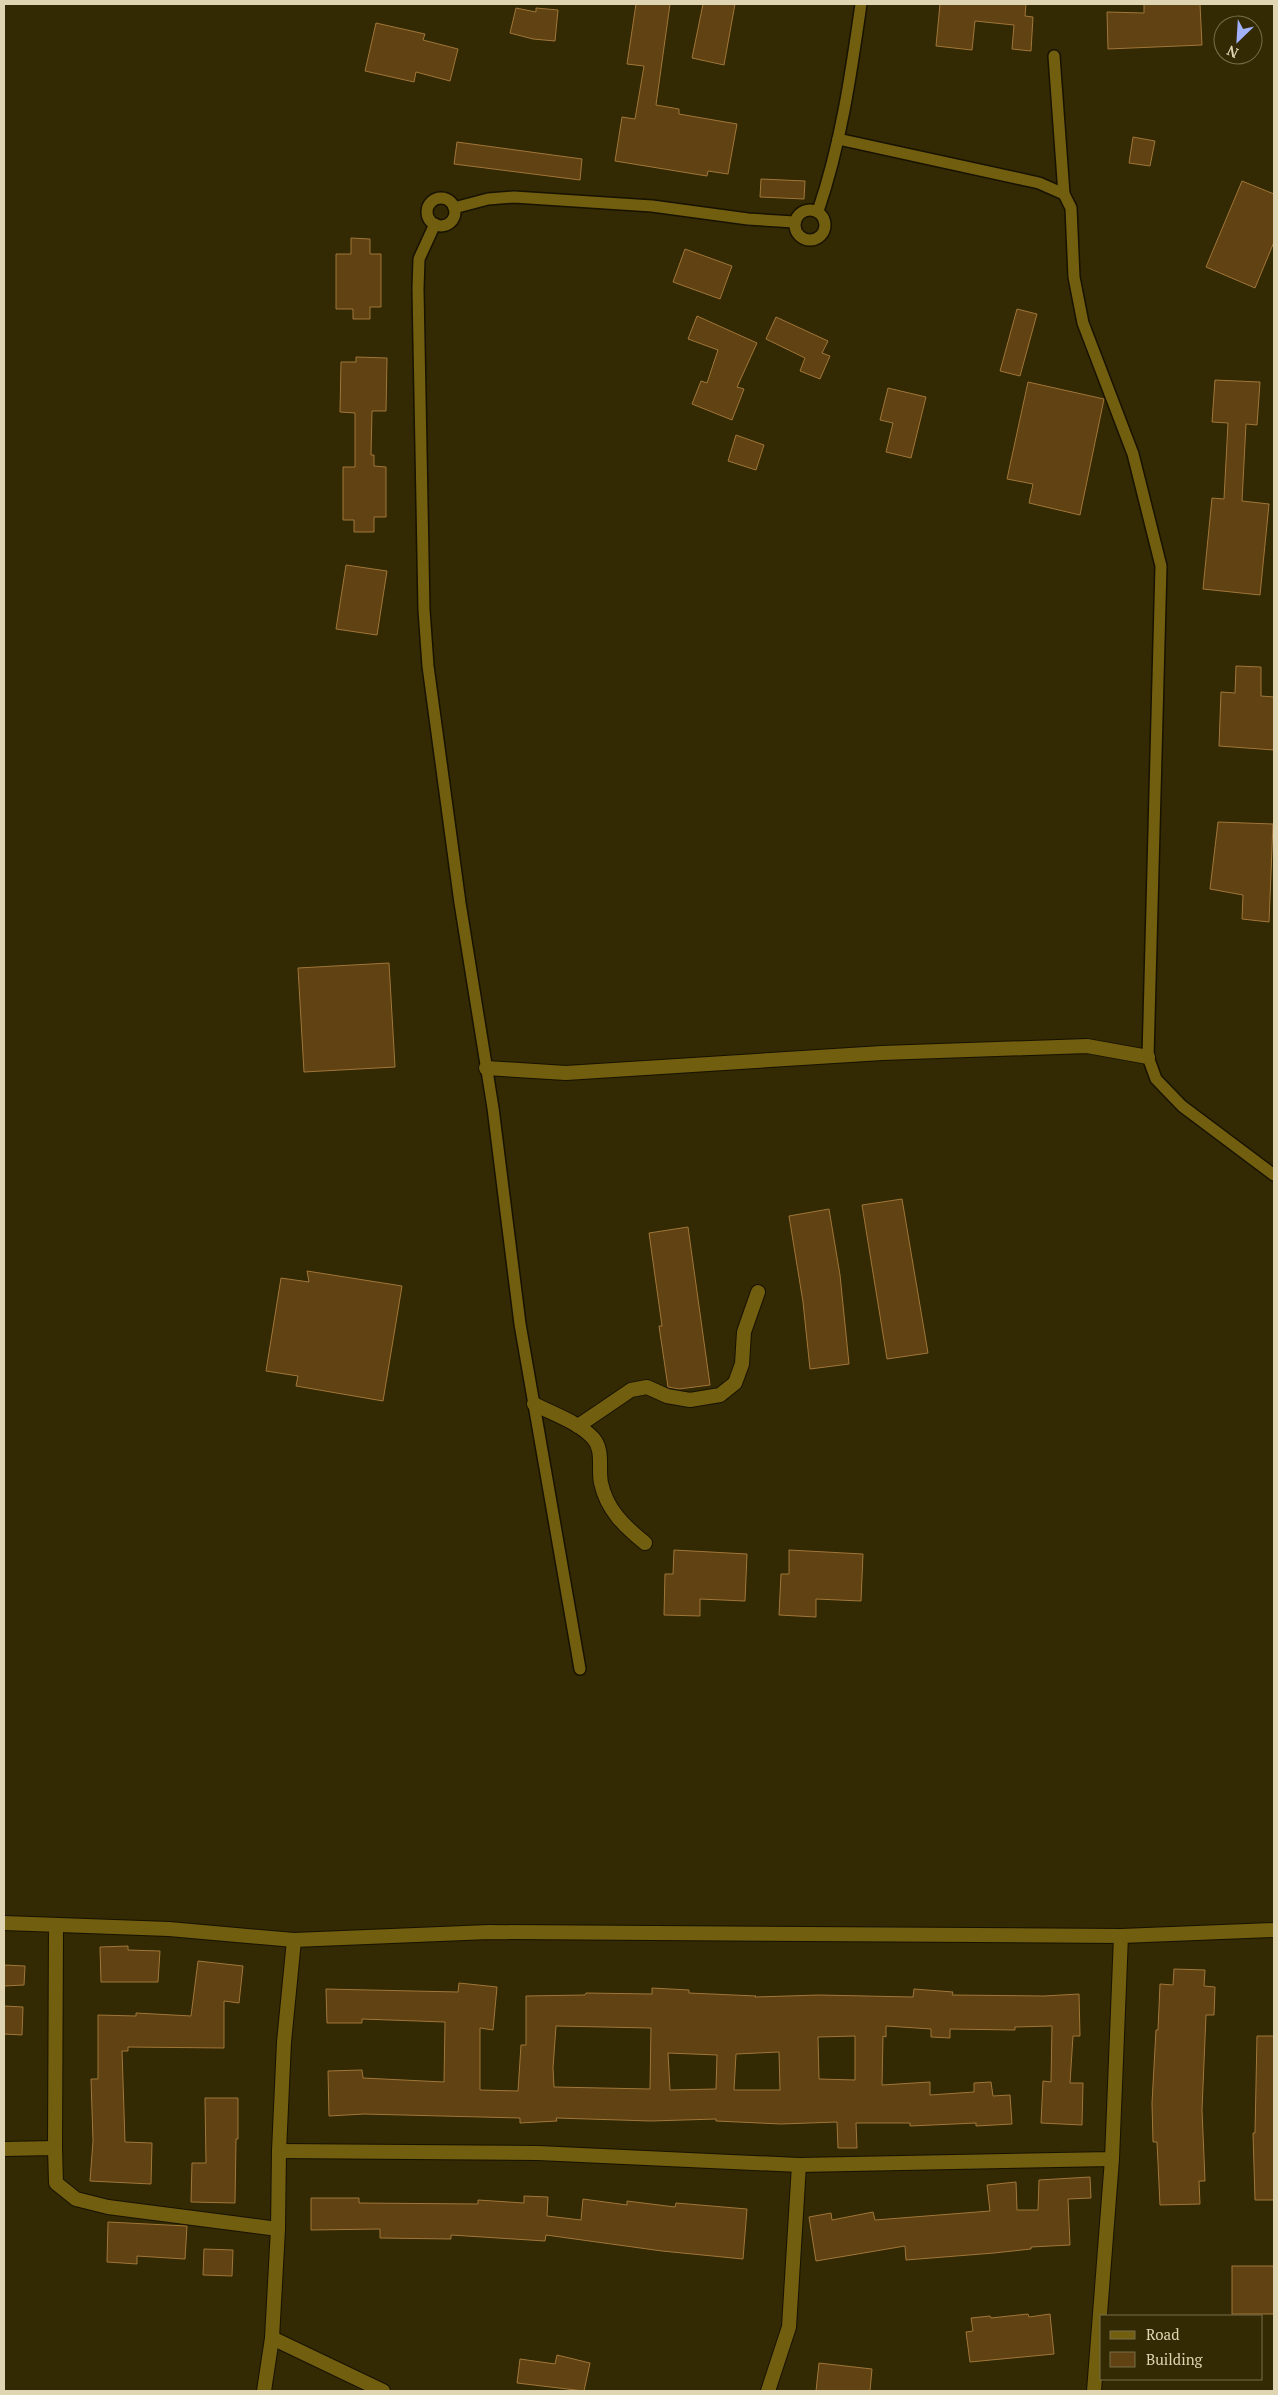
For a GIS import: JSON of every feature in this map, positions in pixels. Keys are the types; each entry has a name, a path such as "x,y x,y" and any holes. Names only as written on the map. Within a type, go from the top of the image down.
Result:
{"street":[{"path":"486,1068 566,1073 882,1053 1087,1046 1148,1057"},
{"path":"578,1426 631,1390 647,1387 667,1396 690,1400 720,1395 735,1383 742,1364 744,1332 758,1292"},
{"path":"534,1404 578,1426 594,1440 600,1456 601,1481 607,1502 620,1522 645,1543"},
{"path":"4,1923 169,1929 294,1940 489,1932 1121,1936 1274,1930"},
{"path":"56,1926 56,2183 76,2199 108,2207 278,2229"},
{"path":"1094,2391 1112,2160 1121,1936"},
{"path":"264,2391 272,2338 278,2229 279,2151 284,2042 294,1940"},
{"path":"4,2148 55,2148"},
{"path":"279,2151 538,2153 799,2165 1112,2160"},
{"path":"768,2391 789,2327 799,2165"},
{"path":"272,2338 383,2391"}],"lane":[{"path":"818,211 831,172 838,139 852,67 861,4"},
{"path":"1054,56 1064,194 1070,208 1074,277 1083,323 1133,454 1161,566 1148,1057 1156,1079 1182,1106 1274,1176"},
{"path":"838,139 1039,183 1064,194"},
{"path":"454,208 488,199 514,197 652,206 748,220 794,222"},
{"path":"434,199 447,199 454,208 454,214 447,224 435,224 430,221 427,209 434,199"},
{"path":"812,209 822,215 825,227 823,233 814,240 802,238 794,228 794,222 800,212 812,209"},
{"path":"435,224 419,258 418,271 418,401 424,610 428,666 444,794 486,1068 520,1324 580,1669"}],"building":[{"path":"636,4 670,4 656,105 679,109 679,114 737,124 728,174 708,171 707,176 615,161 622,117 635,119 644,66 627,64"},
{"path":"703,4 735,4 724,65 692,58"},
{"path":"940,4 1026,4 1025,16 1033,17 1031,51 1012,49 1014,25 975,21 972,50 936,46"},
{"path":"1144,4 1200,4 1202,45 1108,49 1107,12 1144,13"},
{"path":"516,8 536,12 536,8 558,10 555,41 533,39 510,33"},
{"path":"376,23 425,34 423,40 458,49 450,81 416,72 414,82 365,71"},
{"path":"1133,137 1155,141 1150,166 1129,163"},
{"path":"457,142 582,159 580,180 454,164"},
{"path":"761,179 805,181 804,199 760,197"},
{"path":"1242,181 1274,194 1274,242 1255,288 1206,267"},
{"path":"351,238 370,239 370,254 381,254 381,307 370,307 370,319 353,319 353,309 336,309 336,254 351,254"},
{"path":"685,249 732,266 720,299 673,282"},
{"path":"1017,309 1037,314 1020,376 1000,371"},
{"path":"697,316 757,343 737,387 744,389 732,420 692,404 701,381 707,383 718,350 688,339"},
{"path":"776,317 828,341 822,353 830,356 820,379 800,371 805,358 766,339"},
{"path":"356,357 387,358 386,411 372,411 371,455 374,455 374,466 386,467 386,517 374,517 374,532 354,532 354,520 343,520 343,467 355,467 355,413 340,412 341,362 356,362"},
{"path":"1215,380 1260,382 1257,425 1246,424 1242,501 1269,504 1260,595 1203,589 1212,498 1224,499 1228,423 1212,422"},
{"path":"1028,382 1104,399 1080,515 1029,503 1033,484 1007,479"},
{"path":"888,388 926,397 911,458 886,452 893,423 880,420"},
{"path":"736,435 764,445 756,470 728,461"},
{"path":"346,565 387,571 377,635 336,629"},
{"path":"1236,666 1261,667 1261,696 1274,697 1274,750 1219,746 1221,692 1235,693"},
{"path":"1218,822 1273,824 1269,922 1242,919 1243,895 1210,889"},
{"path":"389,963 395,1067 304,1072 298,968"},
{"path":"902,1199 928,1353 887,1359 862,1205"},
{"path":"829,1209 840,1275 849,1364 810,1369 803,1302 789,1216"},
{"path":"688,1227 710,1385 679,1389 668,1387 659,1326 662,1326 649,1233"},
{"path":"307,1271 402,1286 383,1401 296,1386 298,1376 266,1371 281,1278 309,1282"},
{"path":"674,1550 747,1554 745,1601 700,1599 700,1616 664,1615 665,1574 673,1574"},
{"path":"789,1550 863,1554 861,1601 816,1599 816,1617 779,1615 781,1574 789,1574"},
{"path":"128,1946 128,1950 160,1951 158,1982 101,1982 100,1947"},
{"path":"198,1961 243,1966 239,2003 224,2001 224,2048 128,2047 128,2051 122,2051 125,2142 152,2143 151,2184 90,2181 93,2141 91,2079 98,2079 98,2015 136,2016 136,2013 191,2016"},
{"path":"4,1965 25,1966 24,1985 4,1986"},
{"path":"1174,1969 1205,1970 1204,1986 1215,1987 1214,2015 1206,2015 1202,2110 1205,2181 1199,2181 1200,2204 1160,2205 1157,2142 1153,2142 1152,2103 1160,1984 1173,1985"},
{"path":"459,1983 497,1987 493,2030 480,2028 480,2090 518,2091 521,2045 526,2045 526,1996 585,1995 586,1993 652,1994 652,1988 689,1990 689,1993 755,1997 819,1995 913,1997 914,1989 953,1992 952,1995 1044,1996 1079,1994 1080,2036 1073,2036 1070,2083 1083,2083 1082,2125 1041,2123 1043,2081 1051,2082 1052,2026 1015,2027 1015,2030 950,2029 950,2038 931,2037 931,2029 886,2026 886,2037 883,2036 882,2085 930,2082 930,2095 974,2092 974,2083 991,2082 993,2096 1010,2095 1012,2124 976,2126 976,2123 910,2126 910,2123 856,2123 857,2148 838,2148 837,2122 781,2124 716,2121 716,2119 651,2121 556,2118 557,2121 520,2123 520,2118 364,2114 329,2116 328,2071 362,2070 363,2078 444,2082 445,2022 362,2019 362,2023 327,2023 326,1989 458,1992","holes":["556,2026 651,2028 650,2089 554,2087 553,2068","855,2036 855,2080 819,2079 818,2037","779,2052 780,2090 734,2090 736,2054","668,2053 717,2055 716,2089 670,2090"]},
{"path":"4,2006 23,2007 22,2035 4,2034"},
{"path":"1257,2036 1274,2036 1274,2200 1255,2200 1253,2133 1255,2133"},
{"path":"205,2098 238,2098 235,2203 191,2202 192,2163 206,2163"},
{"path":"1090,2177 1091,2198 1068,2199 1070,2245 1031,2247 1031,2249 994,2253 906,2260 905,2246 816,2261 809,2217 831,2213 832,2220 873,2212 875,2220 990,2211 987,2185 1016,2182 1017,2210 1038,2210 1039,2180"},
{"path":"524,2196 548,2197 547,2216 581,2220 583,2199 627,2205 627,2201 675,2207 676,2203 747,2209 743,2259 662,2251 546,2235 545,2241 451,2235 451,2239 380,2238 380,2229 311,2230 311,2198 359,2198 359,2203 478,2204 478,2200 524,2203"},
{"path":"108,2222 187,2226 185,2259 137,2256 137,2264 107,2262"},
{"path":"204,2249 233,2250 232,2276 203,2275"},
{"path":"1232,2266 1274,2266 1274,2314 1232,2314"},
{"path":"1028,2314 1029,2317 1050,2314 1054,2354 970,2362 966,2332 973,2331 971,2318"},
{"path":"557,2355 590,2363 584,2391 517,2383 520,2359 555,2364"},
{"path":"819,2363 872,2369 870,2391 816,2391"}]}
